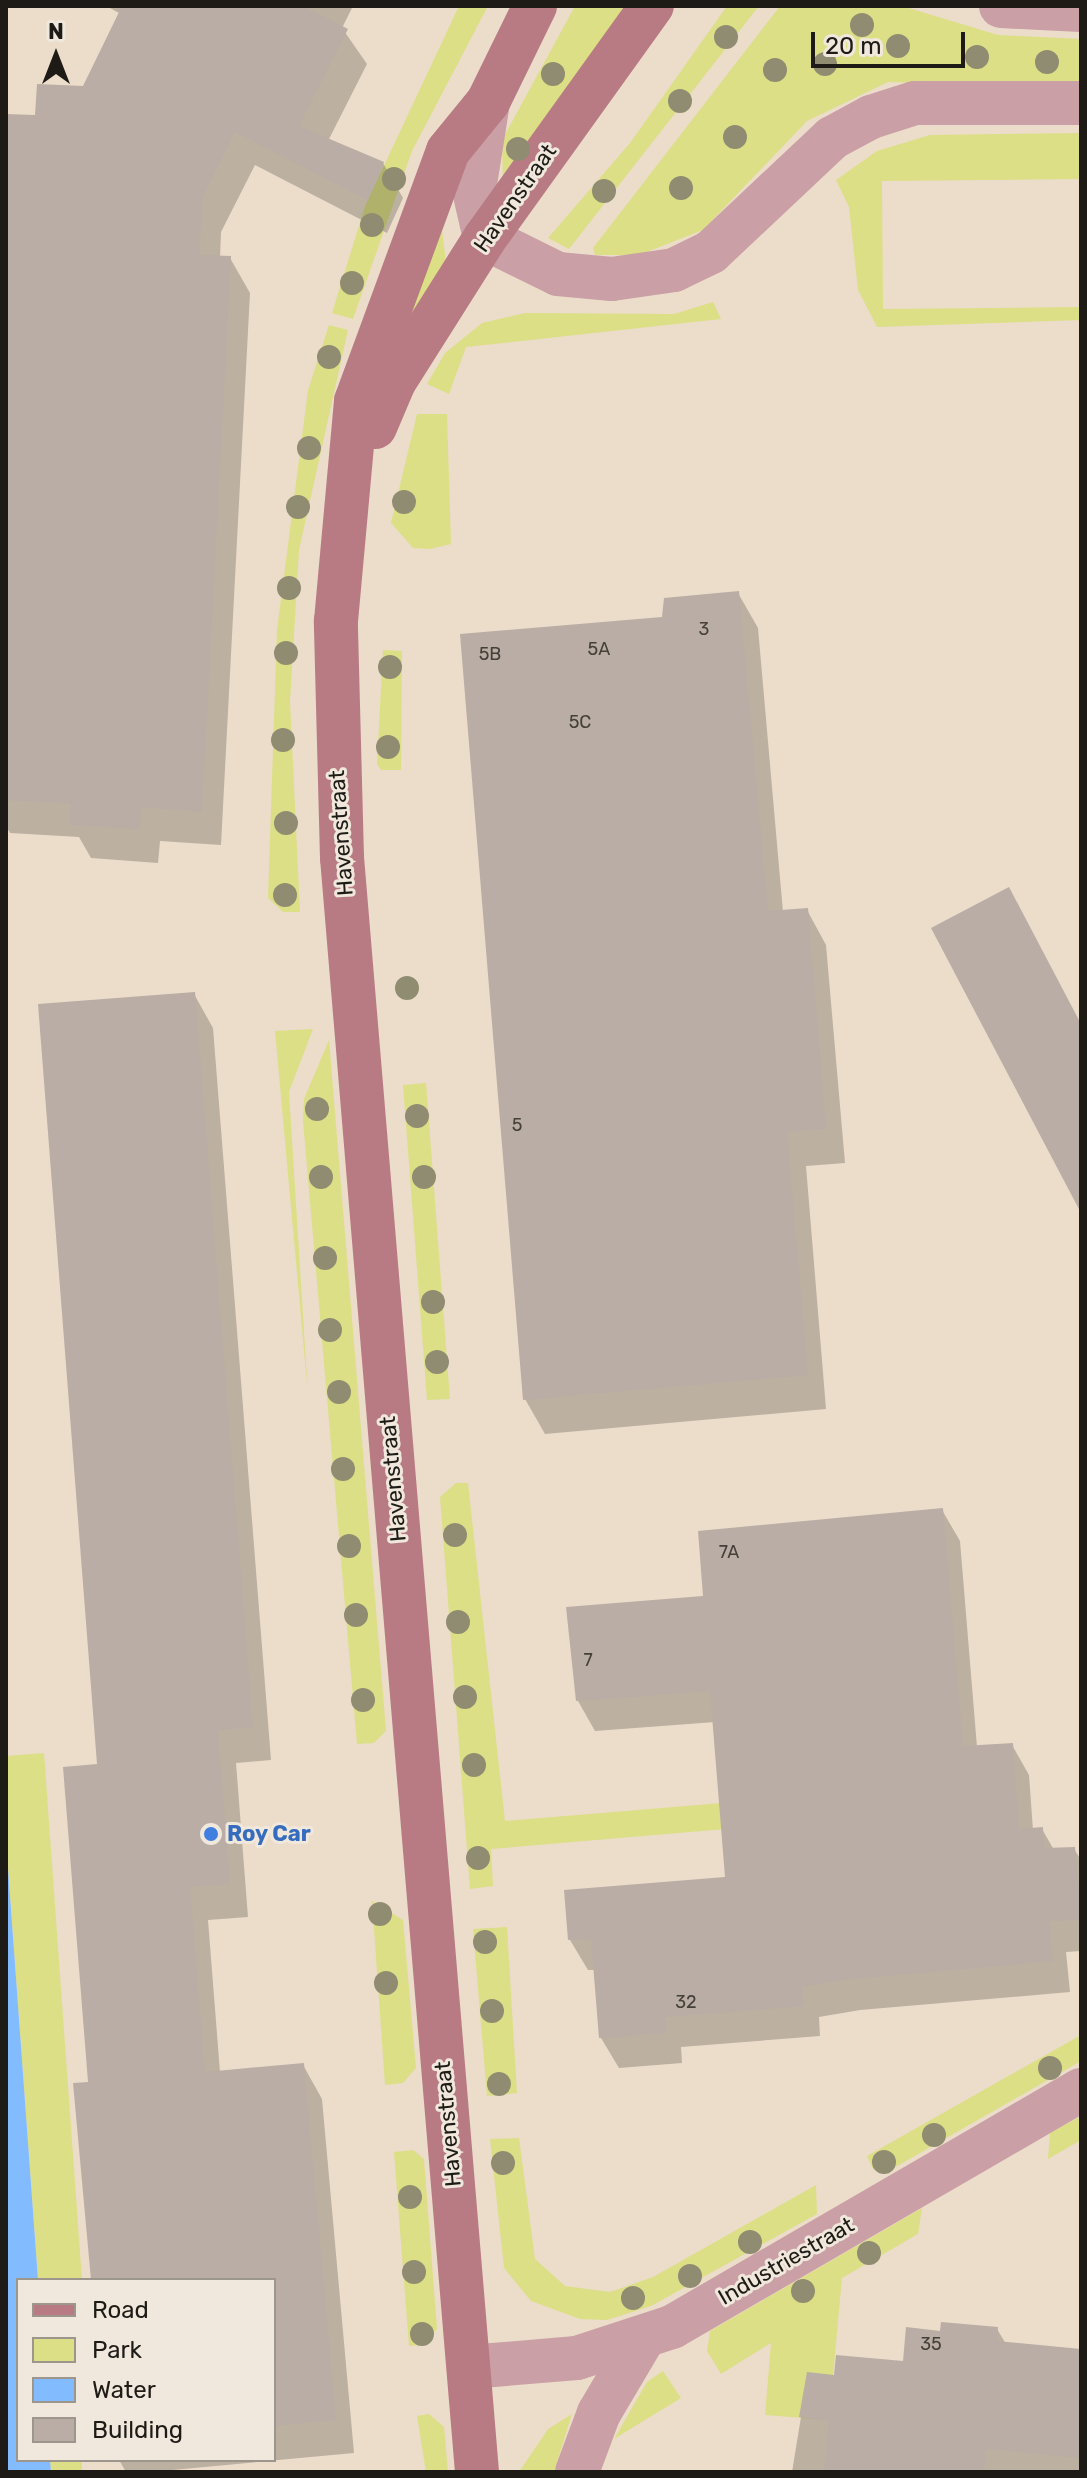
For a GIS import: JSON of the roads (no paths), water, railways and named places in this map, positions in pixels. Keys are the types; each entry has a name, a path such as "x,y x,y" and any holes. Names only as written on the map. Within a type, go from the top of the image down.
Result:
{"street":[{"name":"Havenstraat","path":"477,2472 337,782 336,621 352,485 356,401 448,151 488,102 535,6"},
{"name":"Havenstraat","path":"352,485 394,382 485,238 652,6"},
{"path":"1001,6 1081,10"},
{"path":"488,102 474,190 485,238 558,274 645,278 674,270 739,233 821,147 871,117 915,103 1081,103"},
{"name":"Industriestraat","path":"469,2367 577,2358 644,2337 1081,2090"},
{"path":"577,2472 599,2413 644,2337"}],"water":[{"path":"6,1841 38,2278 16,2278 16,2462 50,2462 51,2472 6,2472"}],"place":[{"name":"Roy Car","path":"211,1834"}]}
